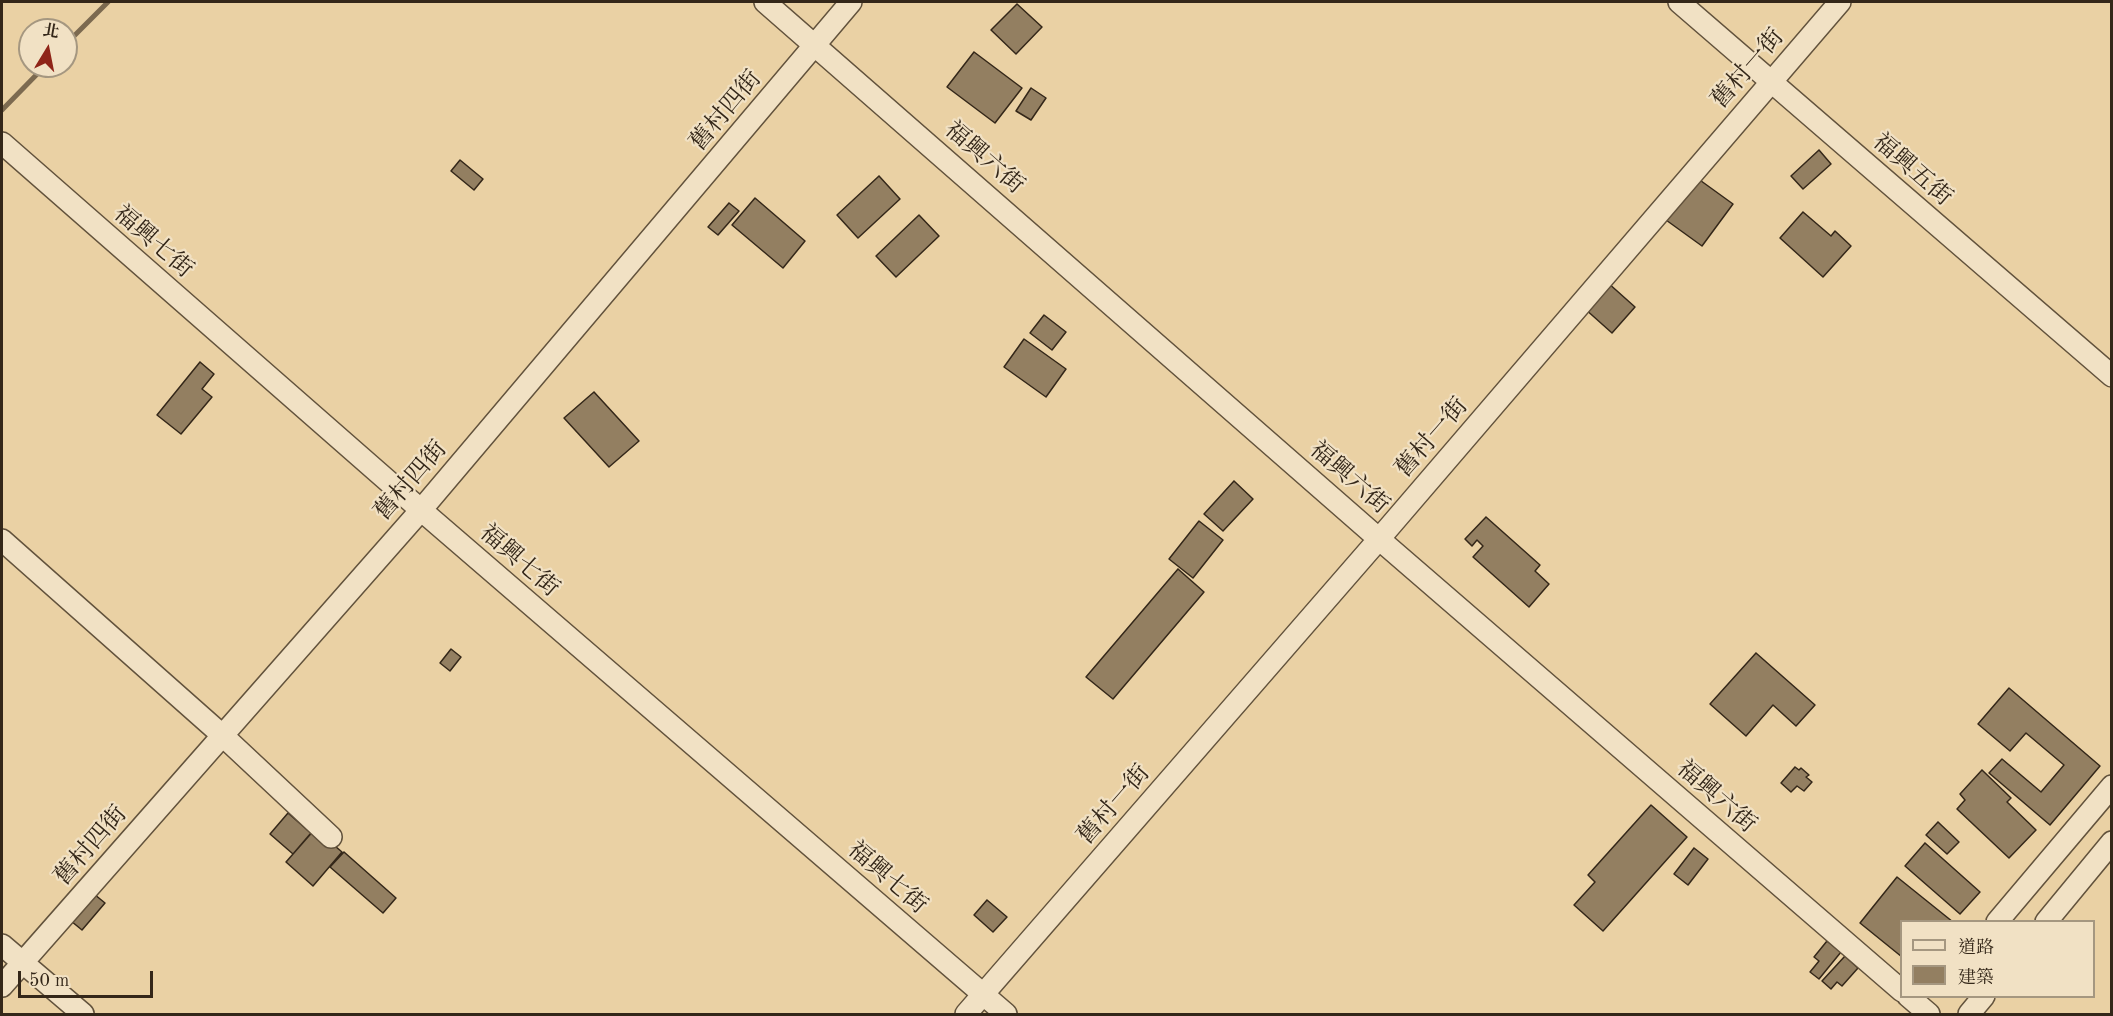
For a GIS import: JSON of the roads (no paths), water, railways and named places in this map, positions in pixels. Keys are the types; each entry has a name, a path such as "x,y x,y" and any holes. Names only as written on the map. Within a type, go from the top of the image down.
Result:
{"street":[{"name":"福興六街","path":"765,2 1379,539 1900,989"},
{"name":"舊村四街","path":"2,986 421,510 850,2"},
{"name":"福興五街","path":"1679,2 2112,376"},
{"name":"舊村一街","path":"966,1014 1379,539 1840,2"},
{"name":"福興七街","path":"2,143 421,510 1006,1014"},
{"path":"2,540 222,735 331,837"},
{"path":"1998,920 2112,786"},
{"path":"2047,920 2112,842"},
{"path":"2,945 83,1014"},
{"path":"1969,1014 1982,998"}],"waterway":[{"path":"78,32 108,2"},
{"path":"2,110 33,78"}]}
